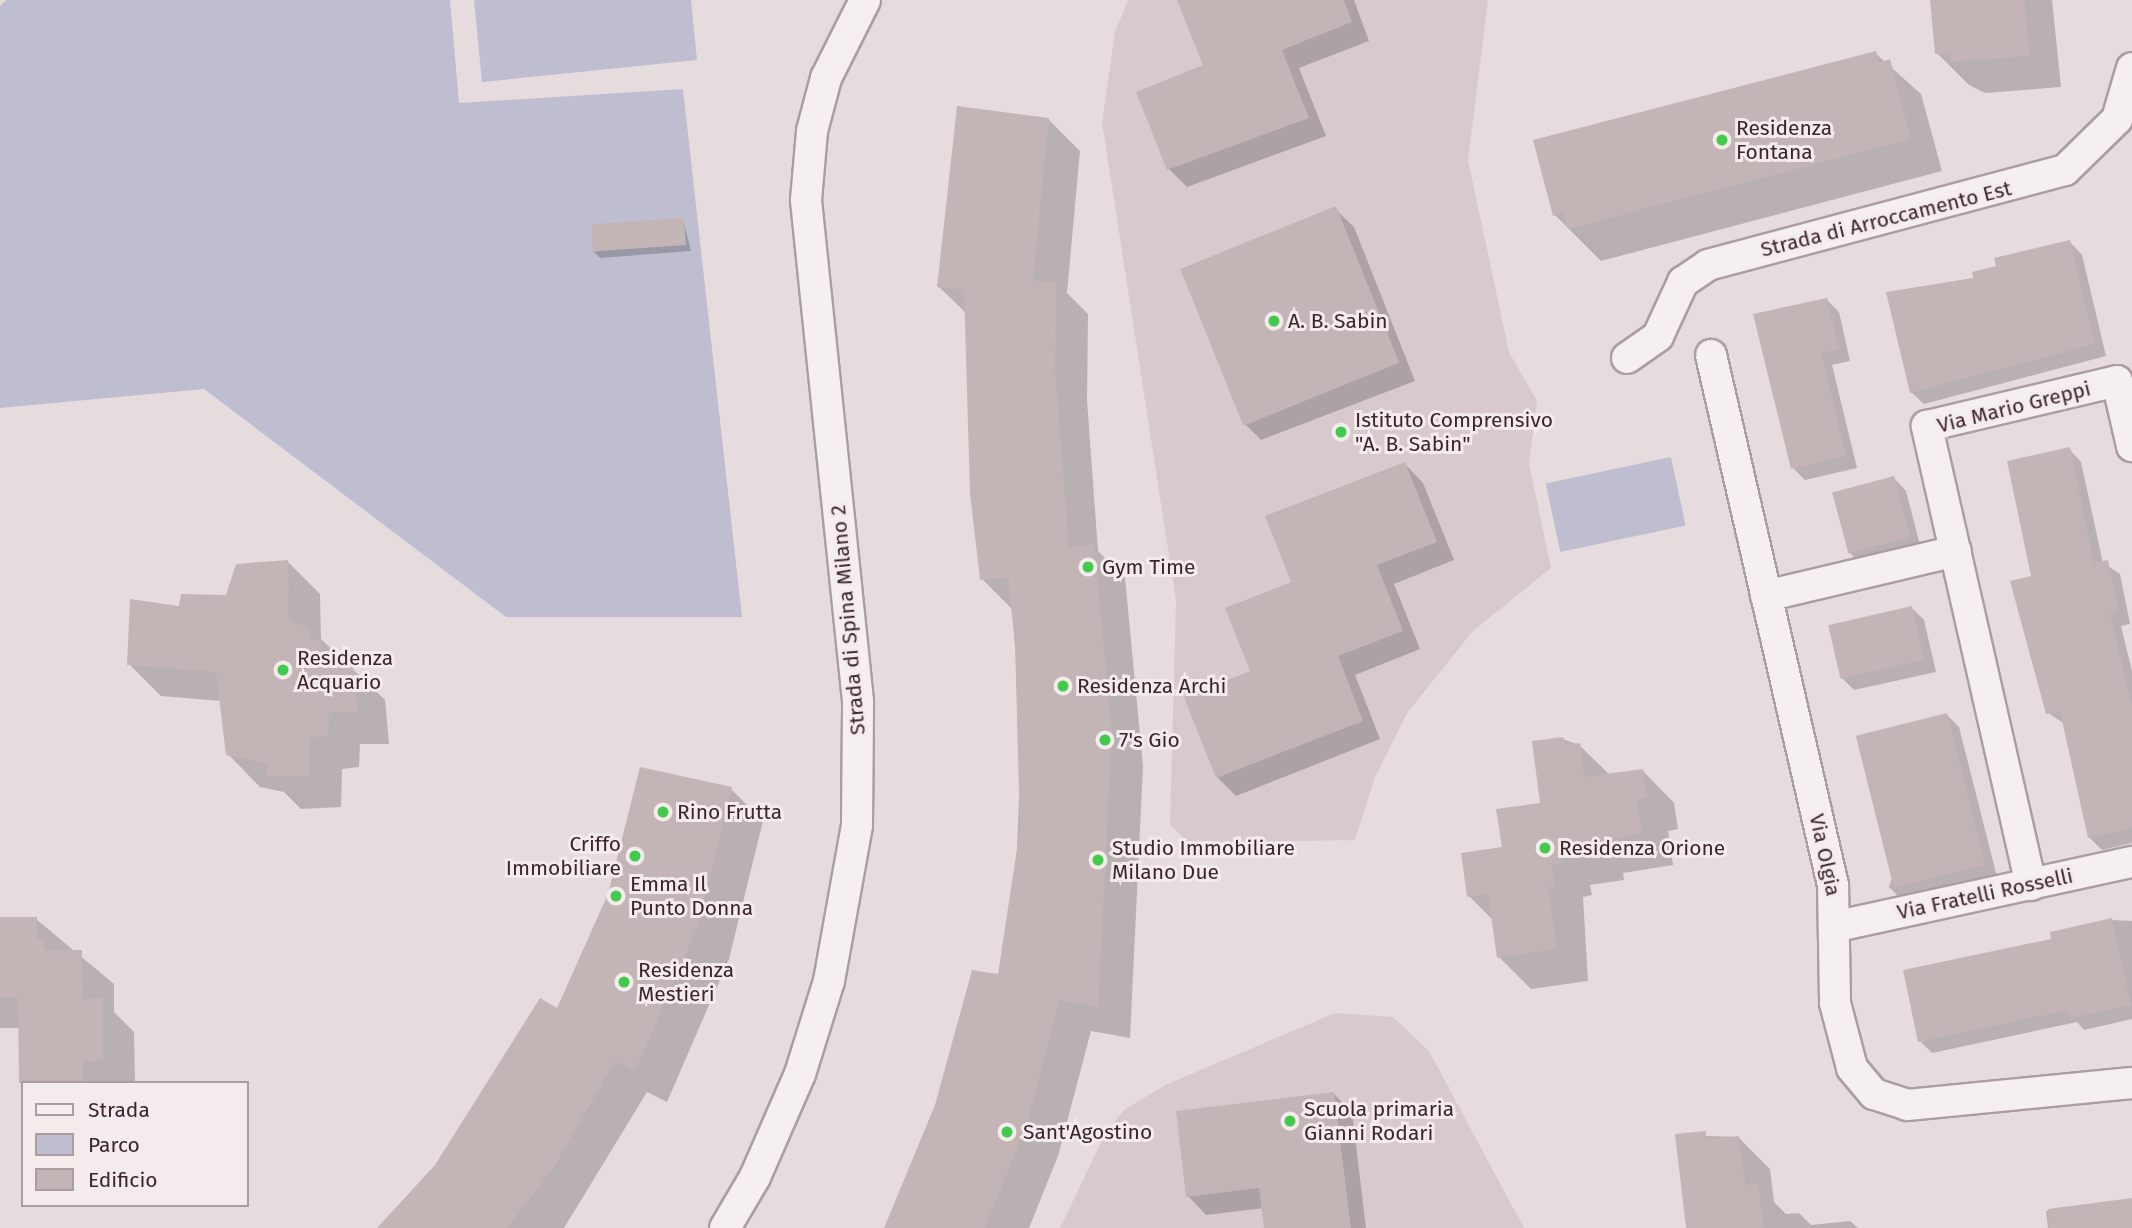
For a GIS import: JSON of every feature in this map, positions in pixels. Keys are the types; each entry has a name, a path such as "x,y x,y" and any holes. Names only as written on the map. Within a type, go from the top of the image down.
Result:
{"street":[{"name":"Strada di Spina Milano 2","path":"725,1228 755,1177 800,1074 829,981 857,825 858,701 806,200 812,131 826,78 865,0"},
{"name":"Strada di Arroccamento Est","path":"1627,358 1658,336 1683,282 1708,265 2065,170 2117,119 2132,68"},
{"name":"Via Olgia","path":"1711,355 1838,926 1839,1028 1852,1068 1874,1094 1931,1106 2132,1083"},
{"name":"Via Mario Greppi","path":"2031,885 1927,426 2117,381 2132,446"},
{"path":"1766,596 1956,551"},
{"name":"Via Fratelli Rosselli","path":"1838,926 2132,862"}],"shaded area":[{"name":"Istituto Comprensivo \"A. B. Sabin\"","path":"1128,0 1488,0 1468,160 1509,352 1537,401 1529,463 1551,568 1473,631 1408,712 1375,777 1355,840 1189,843 1170,825 1176,601 1102,122 1115,32"},
{"name":"Scuola primaria Gianni Rodari","path":"1335,1013 1393,1017 1429,1051 1524,1228 1060,1228 1106,1132 1124,1110 1165,1085"}],"green space":[{"path":"6,0 450,0 459,103 683,89 742,617 506,617 204,389 0,408 0,6"},
{"path":"474,0 691,0 697,60 482,82"},
{"path":"1671,457 1686,525 1560,552 1546,484"}],"building":[{"path":"1177,0 1344,0 1352,22 1282,50 1309,118 1167,170 1136,92 1203,65"},
{"path":"1930,0 2024,0 2030,56 1951,62 1951,53 1935,54"},
{"name":"Residenza Fontana","path":"1876,51 1879,63 1890,59 1911,139 1568,229 1563,213 1553,216 1533,140"},
{"name":"Residenza Archi","path":"957,106 1049,118 1033,281 1057,281 1055,367 1069,547 1094,544 1112,733 1098,1007 1059,1000 1027,1124 985,1228 884,1228 935,1105 972,970 998,974 1020,829 1015,643 1008,578 980,580 970,493 964,290 937,287"},
{"path":"1336,206 1399,363 1244,426 1180,269"},
{"path":"684,218 686,245 593,251 591,224"},
{"path":"2070,240 2095,344 1910,393 1886,292 1973,278 1972,272 1996,266 1994,258"},
{"path":"1827,298 1839,349 1821,353 1846,456 1791,469 1753,314"},
{"path":"2070,447 2094,563 2108,560 2119,612 2110,614 2132,706 2132,828 2088,838 2060,711 2046,714 2010,581 2031,576 2007,461"},
{"path":"1405,462 1437,542 1377,565 1403,631 1338,656 1363,721 1216,778 1184,697 1250,671 1225,608 1291,582 1265,516"},
{"path":"1894,476 1910,537 1848,553 1832,493"},
{"name":"Residenza Acquario","path":"288,560 289,622 310,627 309,639 321,640 321,662 353,666 358,712 329,712 328,735 310,738 309,776 267,777 267,764 226,755 216,672 127,665 130,599 179,606 181,594 226,595 236,564"},
{"path":"1912,606 1924,660 1841,679 1828,625"},
{"path":"1947,713 1985,865 1894,888 1856,736"},
{"name":"Residenza Orione","path":"1563,737 1565,745 1580,743 1584,777 1643,769 1647,797 1637,799 1642,833 1559,853 1561,864 1552,865 1555,886 1548,887 1557,949 1497,958 1488,894 1467,897 1461,853 1502,847 1496,809 1540,803 1532,741"},
{"name":"Residenza Mestieri","path":"640,767 732,787 698,926 635,1071 615,1061 554,1167 507,1228 377,1228 435,1165 540,998 557,1008 608,894"},
{"path":"0,917 37,917 37,940 44,940 44,950 82,950 83,999 103,998 103,1061 83,1061 83,1081 19,1083 18,997 0,997"},
{"path":"2112,918 2131,1005 2070,1018 2068,1010 1918,1042 1903,970 2051,939 2050,932"},
{"path":"1334,1092 1351,1228 1264,1228 1259,1188 1186,1197 1176,1111"},
{"path":"1706,1131 1706,1139 1739,1136 1745,1185 1758,1184 1764,1228 1686,1228 1675,1134"},
{"path":"2132,1198 2132,1228 2049,1228 2048,1209"}],"place":[{"name":"Residenza Fontana","path":"1722,140"},
{"name":"A. B. Sabin","path":"1274,321"},
{"name":"Istituto Comprensivo \"A. B. Sabin\"","path":"1341,432"},
{"name":"Gym Time","path":"1088,567"},
{"name":"Residenza Acquario","path":"283,670"},
{"name":"Residenza Archi","path":"1063,686"},
{"name":"7's Gio","path":"1105,740"},
{"name":"Rino Frutta","path":"663,812"},
{"name":"Residenza Orione","path":"1545,848"},
{"name":"Criffo Immobiliare","path":"635,856"},
{"name":"Studio Immobiliare Milano Due","path":"1098,860"},
{"name":"Emma Il Punto Donna","path":"616,896"},
{"name":"Residenza Mestieri","path":"624,982"},
{"name":"Scuola primaria Gianni Rodari","path":"1290,1121"},
{"name":"Sant'Agostino","path":"1007,1132"}]}
